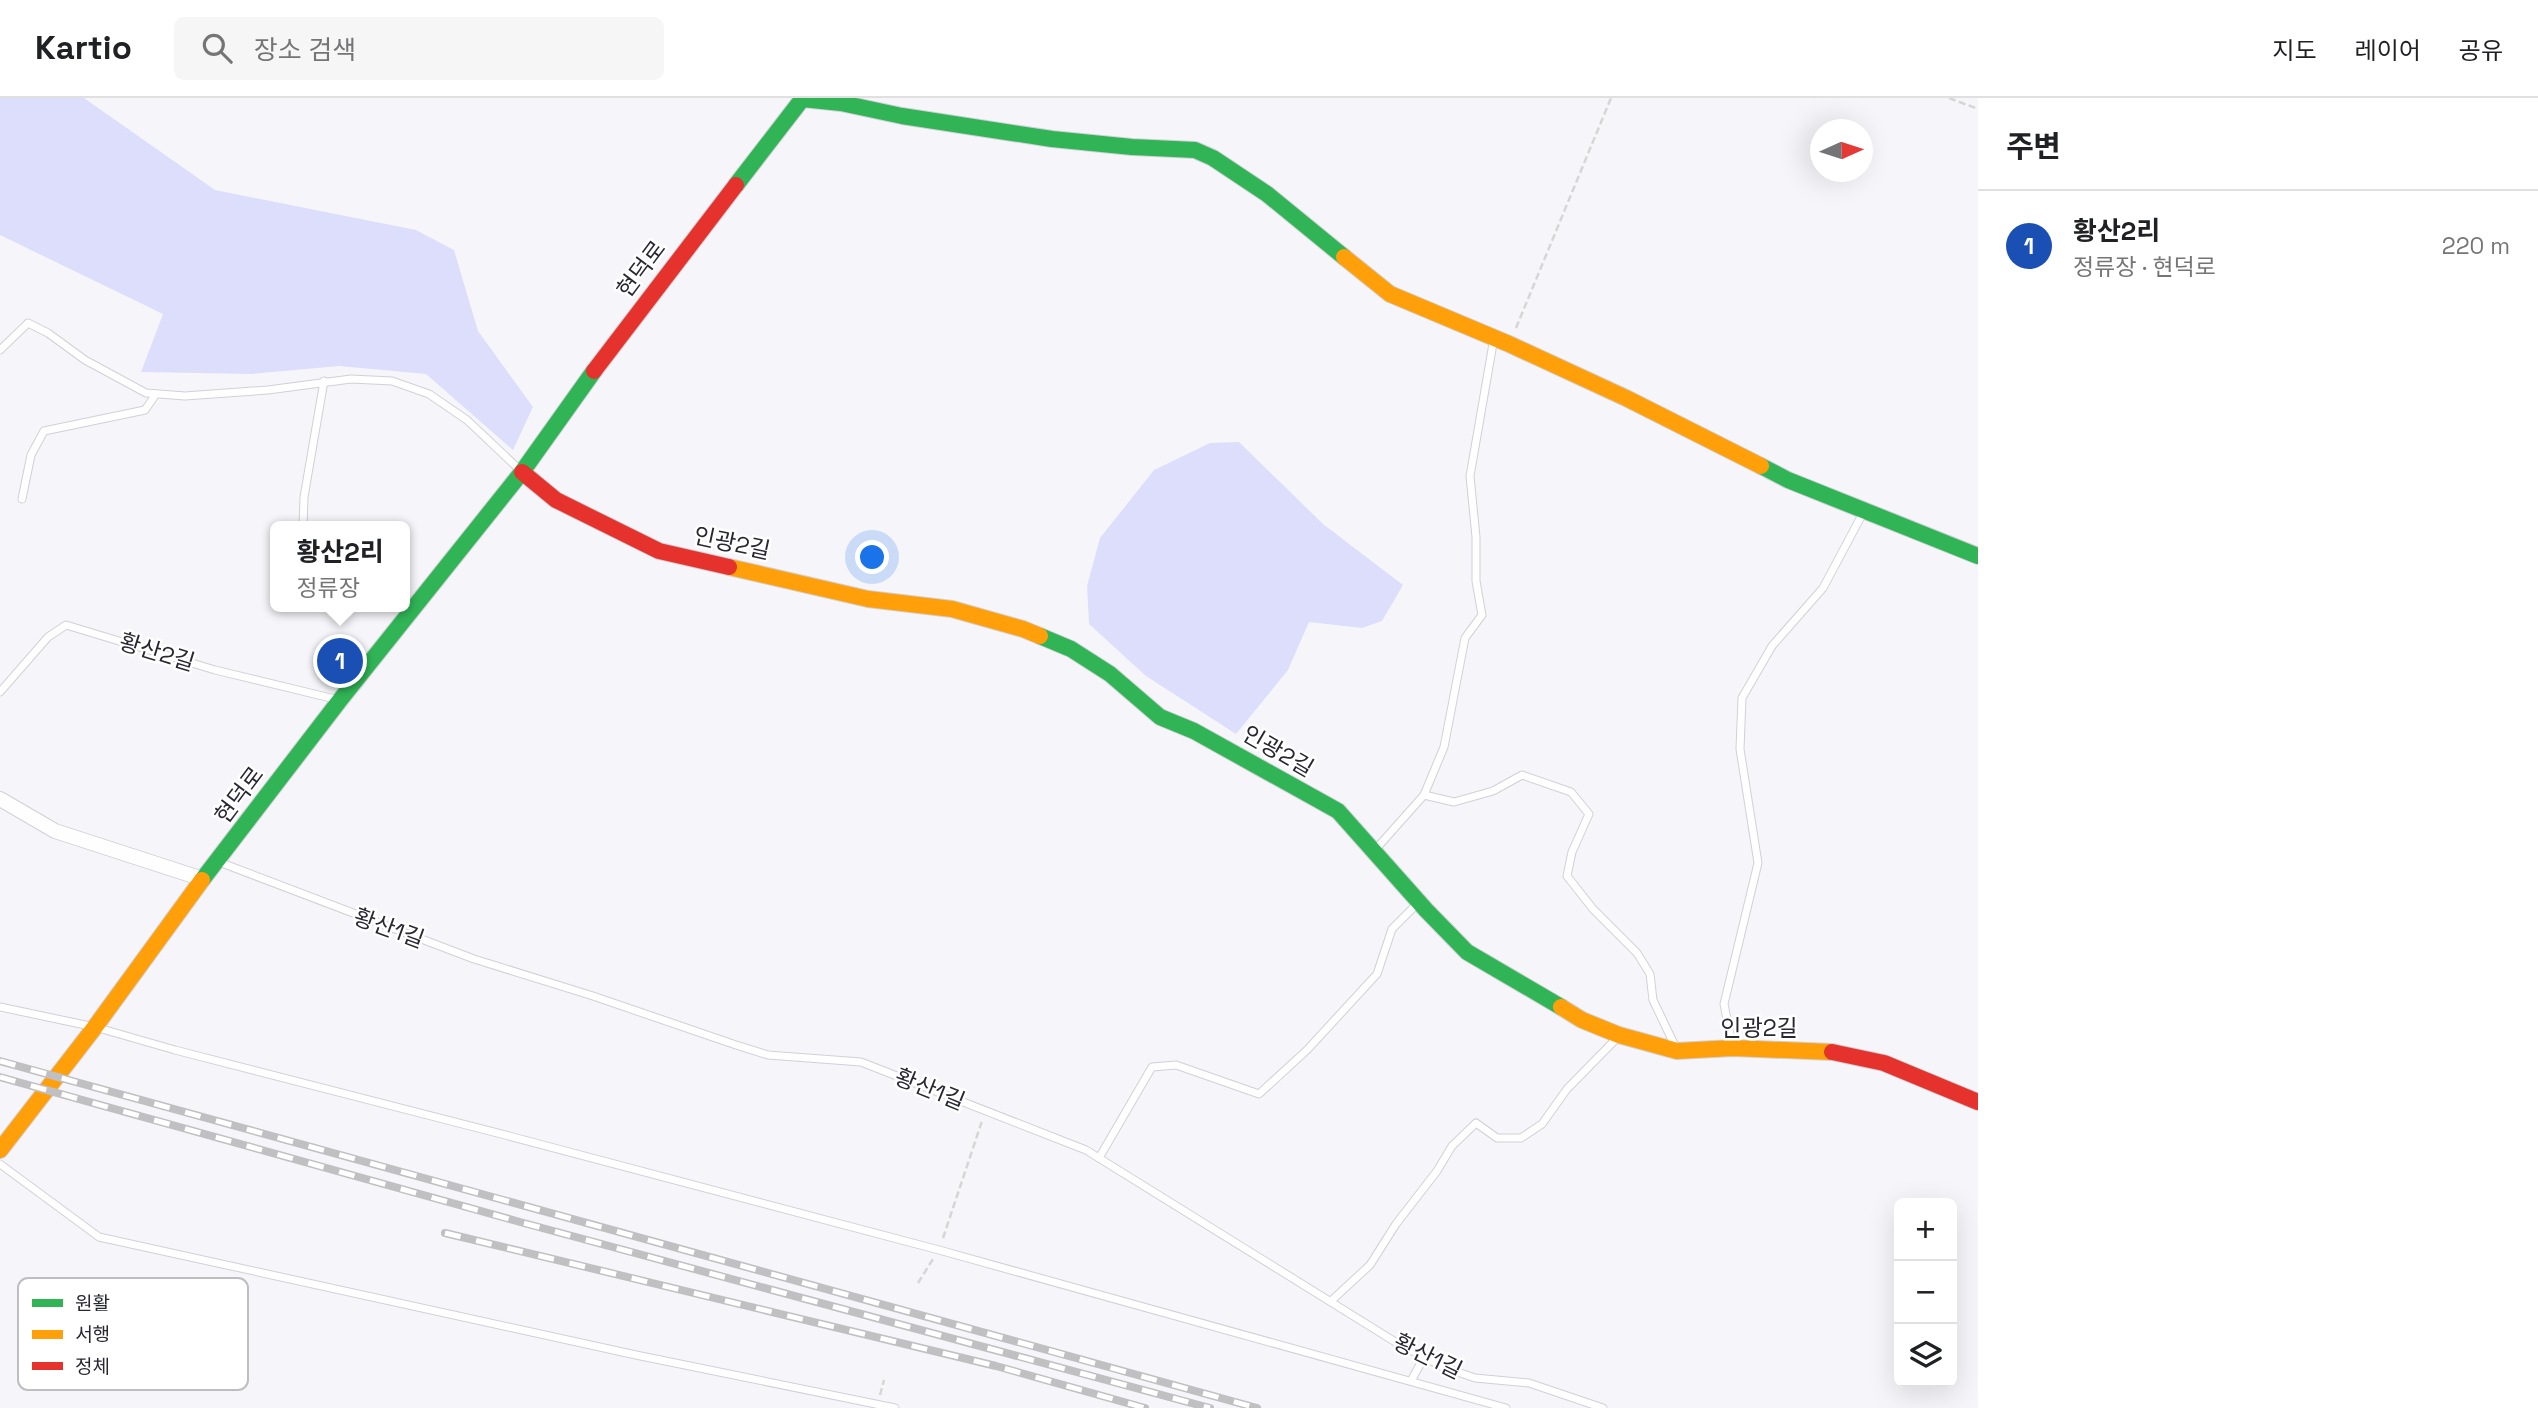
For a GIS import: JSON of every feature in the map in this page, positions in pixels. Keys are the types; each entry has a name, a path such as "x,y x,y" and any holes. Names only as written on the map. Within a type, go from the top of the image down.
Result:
{"street":[{"path":"803,99 842,103 902,116 1052,139 1195,150 1213,158 1267,194 1390,294 1502,340 1626,398 1788,480 1978,556"},
{"name":"현덕로","path":"0,1150 96,1027 203,879 340,700 522,472 614,343 803,99"},
{"name":"인광2길","path":"522,472 556,500 659,551 868,598 952,610 1023,629 1071,649 1110,674 1160,717 1194,731 1338,811 1467,952 1582,1020 1619,1035 1677,1051 1732,1048 1831,1052 1884,1063 1978,1102"},
{"path":"0,799 55,831 203,879"}],"lane":[{"path":"0,350 28,323 48,333 85,360 146,393 156,394 185,396 268,390 351,379 392,381 429,394 467,420 522,472"},
{"path":"1373,851 1424,795 1444,747 1465,638 1482,615 1476,581 1476,537 1470,476 1502,340"},
{"path":"303,521 304,497 324,382"},
{"path":"22,499 31,454 44,431 145,410 156,394"},
{"path":"1732,1048 1724,1004 1758,863 1740,749 1742,698 1772,646 1823,588 1865,509"},
{"name":"황산2길","path":"0,692 48,637 66,625 215,670 340,700"},
{"path":"1424,795 1454,802 1493,791 1522,775 1571,792 1589,814 1572,852 1567,876 1593,909 1637,953 1650,974 1653,1000 1677,1051"},
{"name":"황산1길","path":"217,861 474,959 768,1055 861,1062 1086,1150 1443,1367 1475,1378 1530,1383 1603,1408"},
{"path":"1099,1158 1152,1067 1176,1065 1259,1094 1307,1051 1377,974 1392,929 1419,902"},
{"path":"0,1007 96,1027 175,1051 939,1250 1506,1408"},
{"path":"1331,1301 1370,1265 1452,1146 1476,1123 1497,1138 1521,1138 1542,1124 1567,1089 1619,1035"},
{"path":"0,1164 99,1237 895,1408"},
{"path":"1410,1381 1424,1357"}],"path":[{"path":"1502,340 1611,98"},
{"path":"1949,98 1978,109"},
{"path":"918,1283 939,1250 985,1112"}],"shaded area":[{"path":"0,98 84,98 215,190 416,230 454,250 478,331 533,407 513,450 426,374 339,366 252,374 141,372 163,314 0,235"},
{"path":"1239,442 1323,524 1403,585 1382,621 1362,628 1309,622 1288,670 1236,734 1146,676 1089,624 1087,586 1100,538 1154,470 1210,443"}],"railway":[{"path":"0,1061 1257,1408"},
{"path":"0,1077 520,1222 1210,1408"},
{"path":"445,1233 996,1366 1145,1408"}],"traffic: fast":[{"path":"736,185 803,98"},
{"path":"802,99 841,103 902,116 1052,139 1195,150 1213,158 1267,194 1344,257"},
{"path":"202,880 340,700 522,472 594,371"},
{"path":"1761,466 1788,480 1978,556"},
{"path":"1040,636 1071,649 1110,674 1160,717 1194,731 1338,811 1467,952 1561,1007"}],"traffic: slow":[{"path":"1344,257 1390,294 1509,344 1626,398 1761,466"},
{"path":"729,567 868,599 952,609 1040,636"},
{"path":"0,1150 95,1027 202,880"},
{"path":"1561,1007 1582,1020 1619,1035 1677,1051 1733,1048 1832,1052"}],"traffic: jam":[{"path":"594,371 736,185"},
{"path":"522,472 556,500 659,551 729,567"},
{"path":"1832,1052 1884,1063 1978,1102"}],"place":[{"name":"황산2리","path":"340,661"}]}
